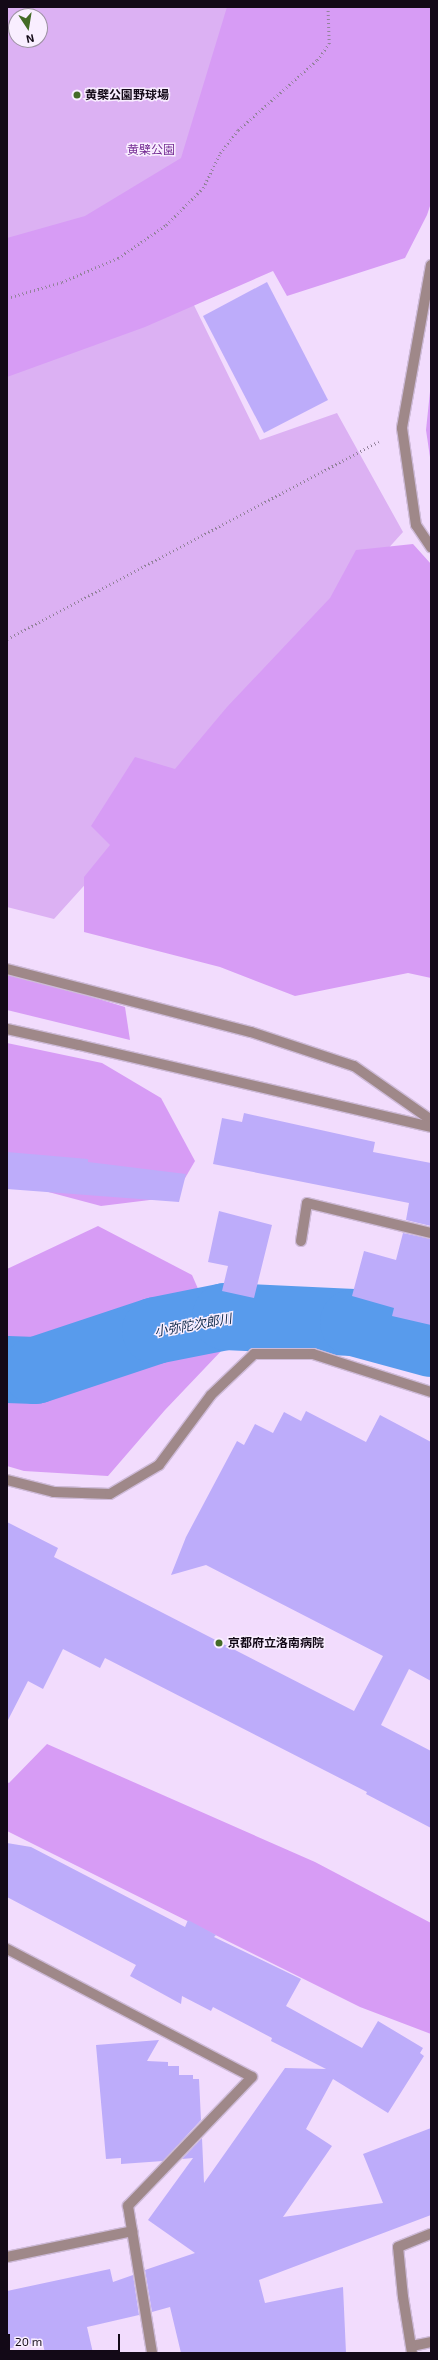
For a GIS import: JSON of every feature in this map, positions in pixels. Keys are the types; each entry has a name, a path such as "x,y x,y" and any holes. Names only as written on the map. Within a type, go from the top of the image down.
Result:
{"street":[{"path":"431,265 402,428 416,525 431,547"},
{"path":"7,969 250,1032 354,1066 431,1120"},
{"path":"7,1029 431,1127"},
{"path":"301,1241 307,1203 431,1233"},
{"path":"7,1480 54,1492 110,1494 159,1465 211,1395 254,1354 313,1354 431,1392"},
{"path":"7,1950 252,2077 128,2206 152,2353"},
{"path":"7,2257 132,2231"},
{"path":"431,2234 398,2247 403,2297 412,2350 431,2342"}],"path":[{"path":"7,298 62,282 118,258 166,225 203,188 220,153 238,130 317,60 329,44 328,7"},
{"path":"7,639 402,428"}],"green space":[{"name":"黄檗公園","path":"7,7 431,7 7,334"},
{"path":"189,295 260,440 337,413 403,532 54,919 7,907 7,343"}],"shaded area":[{"name":"黄檗公園","path":"227,7 431,7 431,203 427,215 405,258 287,296 273,271 145,327 7,377 7,238 85,216 181,158"},
{"path":"431,382 431,464 426,430"},
{"path":"413,544 431,564 431,978 408,973 295,996 220,967 84,932 84,877 110,845 91,826 135,757 175,769 227,707 330,598 356,550"},
{"path":"7,971 125,1007 130,1040 7,1010"},
{"path":"7,1043 102,1063 161,1098 195,1161 174,1197 101,1206 7,1181"},
{"path":"98,1226 192,1275 224,1348 165,1410 108,1476 24,1471 7,1466 7,1269"},
{"path":"47,1744 315,1862 431,1923 431,2034 360,2007 7,1831 7,1782 9,1783"}],"building":[{"path":"267,282 328,400 264,433 203,316"},
{"path":"244,1113 375,1142 373,1152 431,1163 431,1226 406,1220 409,1203 213,1164 222,1118 242,1122"},
{"path":"7,1152 88,1159 88,1162 186,1174 179,1202 7,1189"},
{"path":"219,1211 272,1225 254,1298 222,1291 228,1266 208,1262"},
{"path":"403,1233 431,1239 431,1325 392,1316 394,1308 352,1296 364,1251 396,1260"},
{"path":"306,1411 366,1442 380,1415 431,1442 431,1681 409,1669 381,1725 431,1751 431,1828 366,1794 367,1792 105,1658 100,1668 63,1649 43,1689 28,1681 7,1722 7,1522 58,1548 54,1557 354,1711 383,1656 206,1565 171,1575 186,1537 237,1441 244,1445 255,1424 273,1433 284,1412 301,1421"},
{"path":"7,1843 31,1847 185,1927 188,1920 216,1935 214,1937 301,1979 286,2006 362,2048 378,2021 423,2048 420,2053 424,2056 388,2113 333,2079 306,2129 332,2146 283,2217 383,2203 363,2154 431,2128 431,2215 259,2280 265,2303 343,2287 346,2353 181,2353 170,2307 152,2312 145,2270 195,2253 148,2220 193,2158 182,2159 202,2138 204,2183 285,2068 326,2069 271,2041 272,2038 213,2007 211,2011 182,1996 181,2004 130,1976 136,1965 7,1897"},
{"path":"159,2040 147,2061 168,2062 168,2066 179,2066 179,2075 193,2075 193,2079 199,2079 201,2120 163,2161 121,2164 121,2158 106,2159 96,2045"},
{"path":"110,2269 113,2282 133,2275 139,2315 87,2327 93,2353 45,2353 43,2344 34,2346 34,2343 7,2349 7,2291"}],"waterway":[{"name":"小弥陀次郎川","path":"7,1369 35,1370 155,1330 225,1316 353,1322 431,1343"}],"place":[{"name":"黄檗公園野球場","path":"77,95"},
{"name":"京都府立洛南病院","path":"219,1643"}]}
